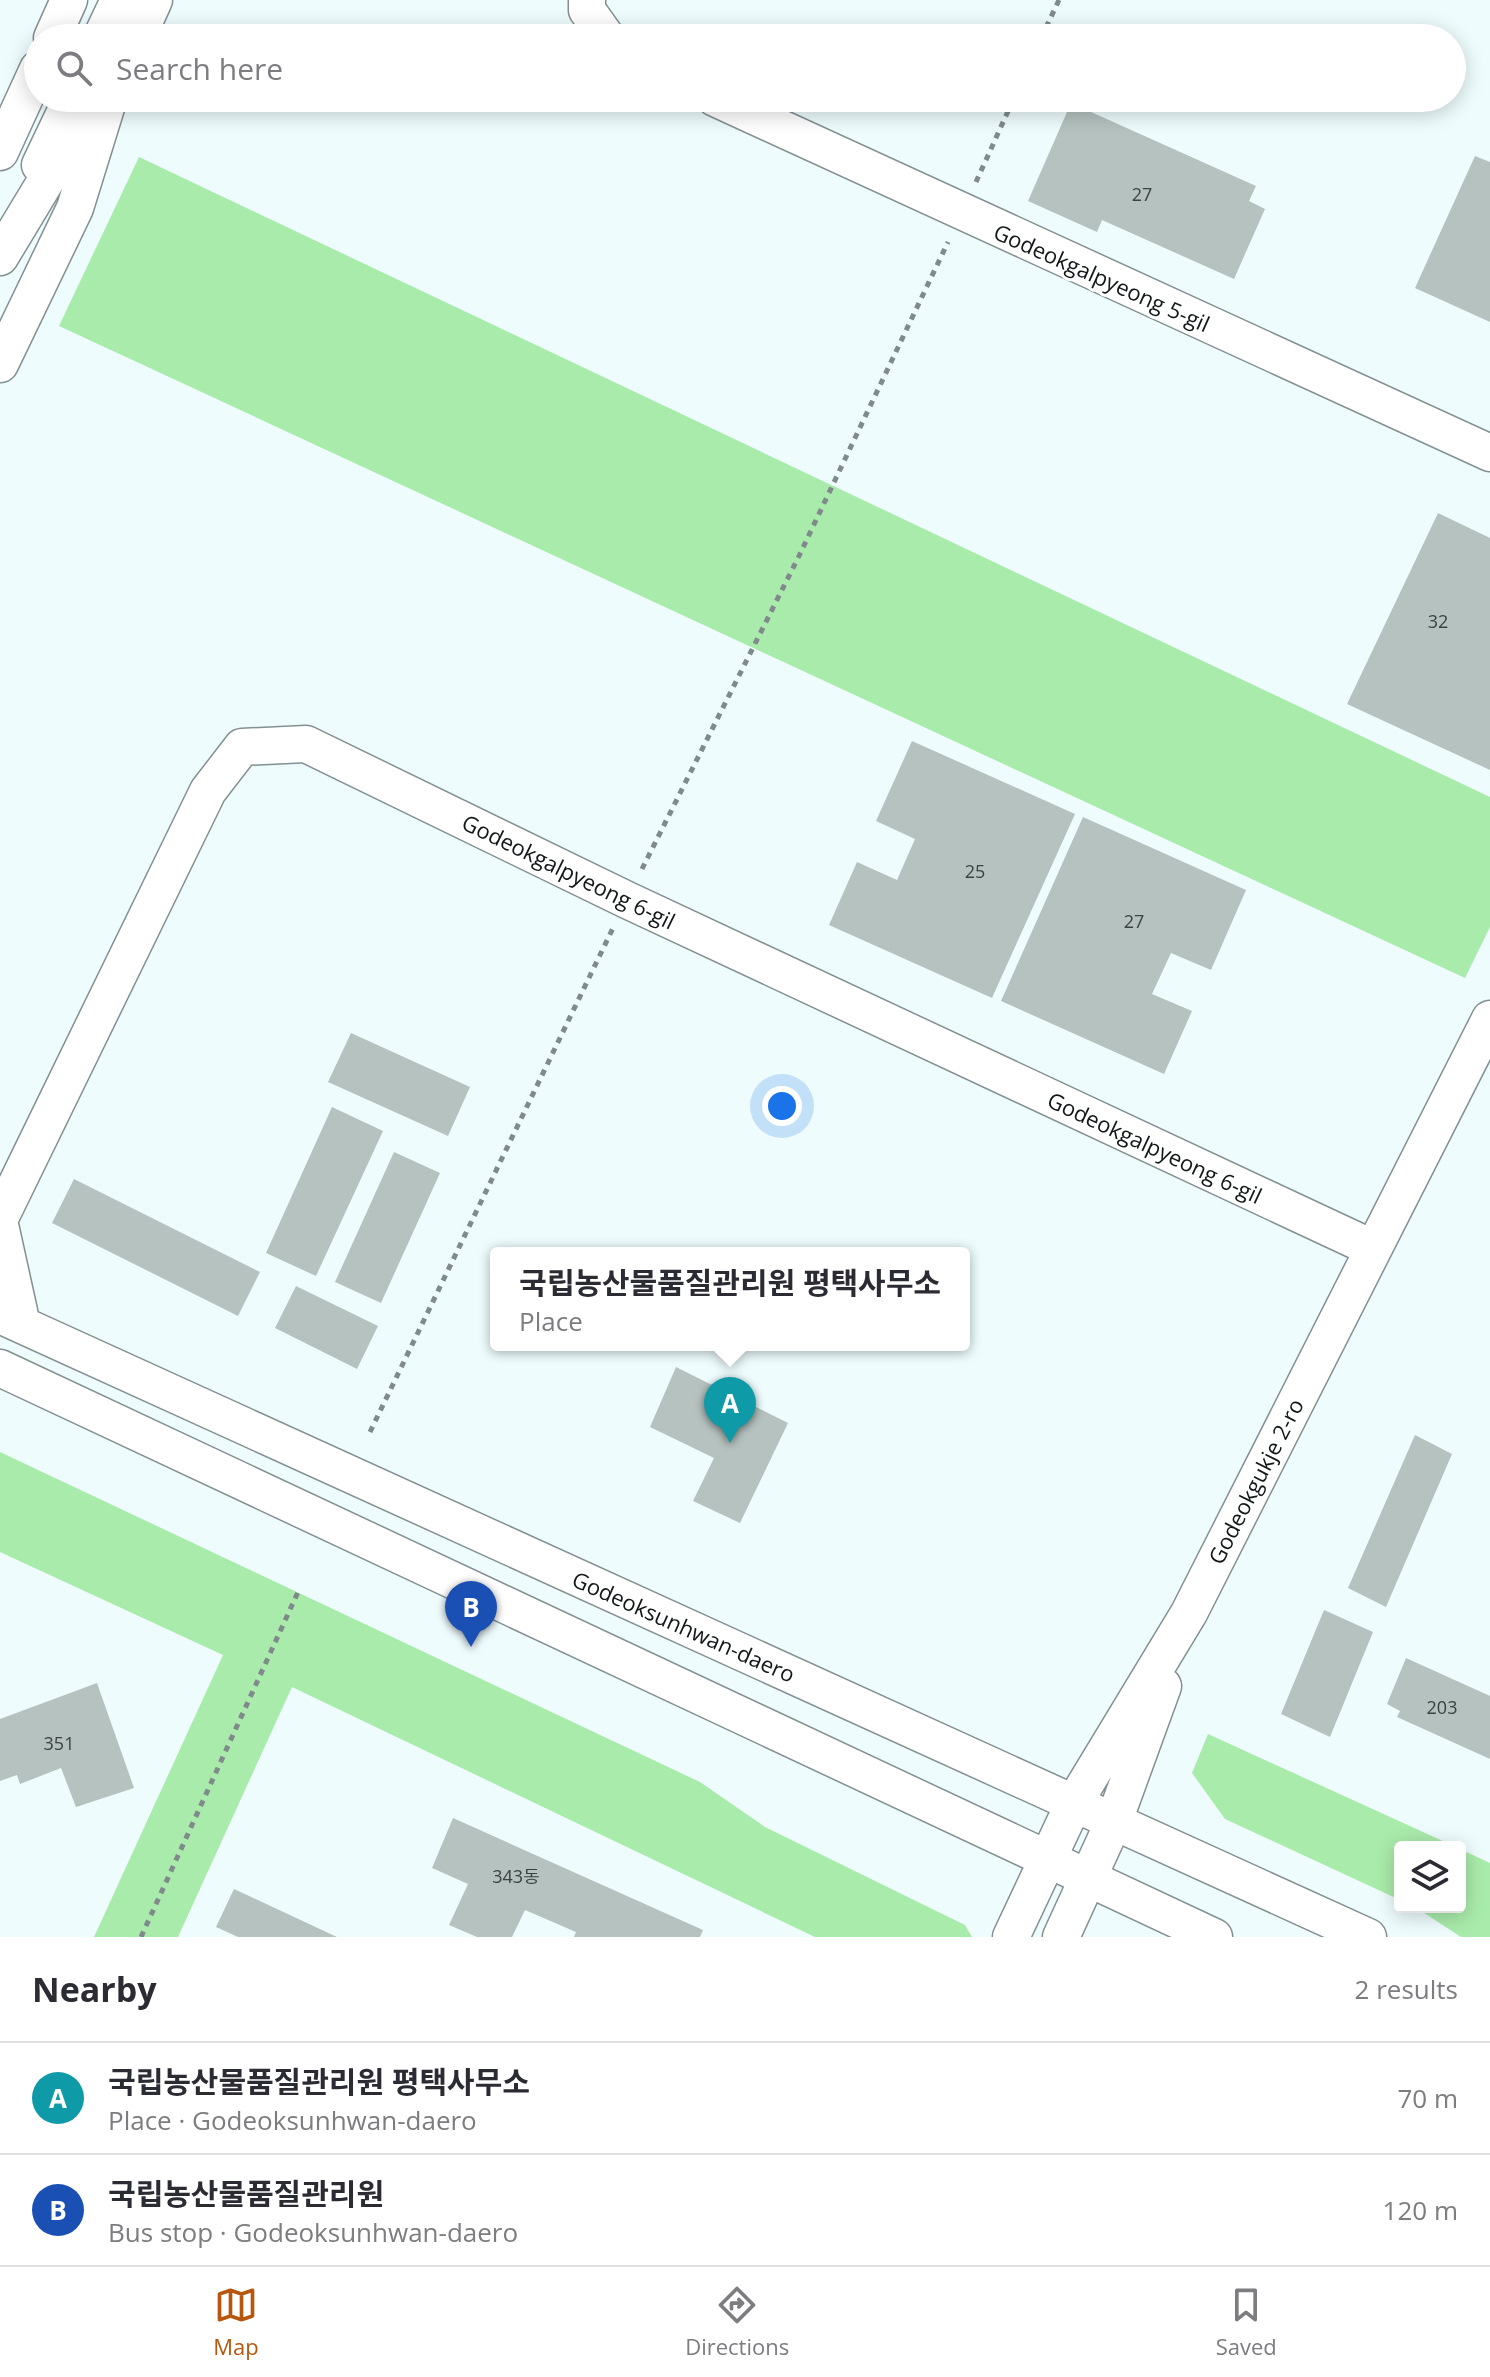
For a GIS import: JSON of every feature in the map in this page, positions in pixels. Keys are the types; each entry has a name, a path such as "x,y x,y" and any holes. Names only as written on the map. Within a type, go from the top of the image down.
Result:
{"street":[{"path":"58,24 69,0"},
{"path":"108,24 119,0"},
{"path":"129,24 140,0"},
{"path":"143,24 154,0"},
{"path":"587,0 587,10 597,24"},
{"path":"0,152 24,100"},
{"path":"0,234 87,112"},
{"path":"0,257 50,174 70,151 90,112"},
{"path":"0,364 75,208 93,112"},
{"name":"Godeokgalpyeong 5-gil","path":"745,112 1490,453"},
{"name":"Godeokgalpyeong 6-gil","path":"0,1218 208,791 242,747 306,744 627,900 1372,1248"},
{"name":"Godeokgukje 2-ro","path":"1011,1937 1074,1803 1189,1613 1490,1019"},
{"path":"0,1225 11,1320"},
{"name":"Godeoksunhwan-daero","path":"11,1320 1368,1937"},
{"path":"0,1368 1214,1937"},
{"path":"1061,1937 1114,1821 1189,1613"}],"path":[{"path":"1048,24 1059,0"},
{"path":"370,1432 627,900 799,556 1008,112"},
{"path":"141,1937 298,1592"}],"green space":[{"path":"139,157 1490,797 1490,927 1465,978 59,326"},
{"path":"0,1452 700,1782 765,1827 965,1925 972,1937 815,1937 292,1687 178,1937 94,1937 223,1655 0,1552"},
{"path":"1208,1734 1443,1841 1394,1841 1394,1897 1225,1819 1192,1773"},
{"path":"1466,1852 1490,1863 1490,1937 1461,1937 1424,1913 1466,1913"}],"building":[{"path":"1067,112 1091,112 1256,186 1249,201 1265,209 1234,279 1102,220 1097,232 1028,201"},
{"path":"1475,156 1490,162 1490,322 1415,288"},
{"path":"1438,513 1490,538 1490,770 1347,704"},
{"path":"912,741 1075,814 992,998 829,925 857,862 897,880 915,839 876,821"},
{"path":"1083,817 1246,890 1211,970 1171,953 1152,994 1192,1011 1164,1074 1001,1001"},
{"path":"351,1033 470,1087 448,1136 328,1082"},
{"path":"332,1107 383,1131 316,1276 266,1253"},
{"path":"394,1152 440,1173 381,1303 335,1282"},
{"path":"74,1179 260,1272 238,1316 52,1223"},
{"path":"296,1286 378,1326 357,1369 275,1328"},
{"path":"676,1367 788,1423 740,1523 693,1501 714,1458 650,1427"},
{"path":"1415,1435 1452,1454 1386,1607 1348,1588"},
{"path":"1324,1610 1373,1632 1330,1737 1281,1714"},
{"path":"1406,1658 1490,1696 1490,1759 1397,1717 1400,1711 1387,1704"},
{"path":"97,1683 134,1788 76,1807 61,1768 20,1784 17,1775 0,1781 0,1719"},
{"path":"453,1818 703,1930 700,1937 574,1937 576,1932 525,1910 512,1937 477,1937 449,1925 468,1884 432,1868"},
{"path":"234,1889 337,1937 238,1937 216,1927"}],"place":[{"name":"국립농산물품질관리원 평택사무소","path":"730,1443"},
{"name":"국립농산물품질관리원","path":"471,1647"}]}
